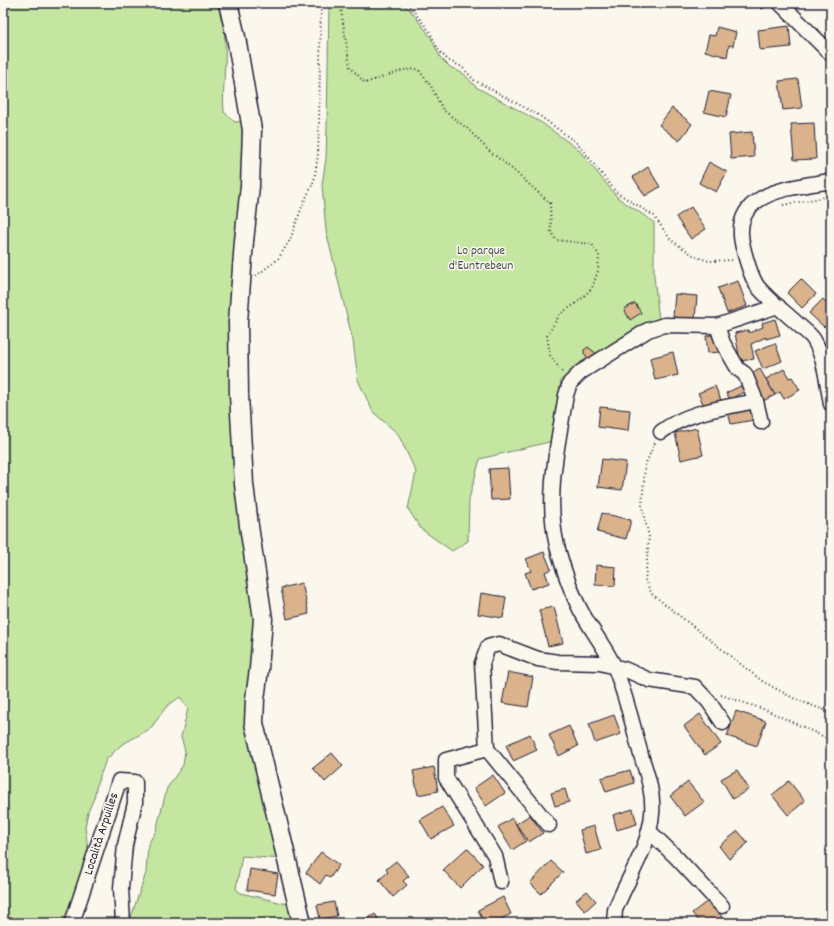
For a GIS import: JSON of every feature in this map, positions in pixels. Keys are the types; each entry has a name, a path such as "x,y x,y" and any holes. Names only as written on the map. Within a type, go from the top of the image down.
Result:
{"main road":[{"path":"228,3 236,37 252,130 250,186 238,322 239,388 244,484 263,619 260,669 255,699 254,723 302,923"}],"street":[{"path":"780,3 830,51"},
{"path":"831,181 793,187 763,196 755,201 745,215 740,230 747,263 757,286 813,338 822,358 831,404"},
{"path":"614,923 615,910 642,852 649,831 652,814 649,783 629,709 614,667 569,586 557,544 552,504 552,482 566,395 570,383 582,372 648,330 664,325 717,326 778,306"},
{"path":"717,326 723,343 738,369 745,374 756,400 761,422"},
{"path":"661,432 677,421 700,412 756,400"},
{"path":"549,825 487,749 482,663 488,647 500,644 538,659 558,662 600,663 624,669 649,680 695,687 709,702 723,724"},
{"path":"487,749 446,760 446,778 495,856 501,882"},
{"name":"Località Arpuilles","path":"72,923 119,781 135,782 135,803 125,845 122,881 123,923"},
{"path":"649,831 676,857 722,906"}],"path":[{"path":"240,288 278,259 290,240 303,204 314,181 319,131 321,3"},
{"path":"340,3 350,67 365,83 404,70 418,69 431,86 443,110 468,129 488,150 550,203 551,232 556,240 592,244 598,255 598,271 592,288 578,302 560,314 547,336 550,355 570,383"},
{"path":"408,3 430,32 439,51 448,60 462,68 474,80 540,116 578,144 616,192 654,216 671,240 696,257 709,261 734,260 747,263"},
{"path":"780,205 831,196"},
{"path":"661,432 650,450 645,465 642,506 649,537 645,581 652,594 762,681 795,699 824,710 831,715"},
{"path":"716,694 766,710 831,740"}],"green space":[{"path":"3,3 216,3 221,16 225,43 223,98 224,112 235,122 245,121 245,167 237,244 259,628 252,674 282,859 242,856 236,889 241,893 291,905 295,923 130,923 146,873 148,844 156,831 167,788 183,765 185,751 181,737 188,708 180,697 167,706 150,729 121,745 106,760 88,812 85,827 89,856 69,923 6,923 3,896"},
{"name":"Lo parque d'Euntrebeun","path":"329,3 402,3 410,10 431,37 440,57 450,67 464,74 476,87 542,123 579,150 618,198 654,222 654,276 659,320 585,363 561,380 553,441 480,459 469,499 468,541 452,551 421,529 408,509 416,472 398,434 373,412 358,380 353,341 326,231 322,185 326,158"}],"building":[{"path":"757,3 769,3 769,4 762,9"},
{"path":"789,26 791,47 760,50 758,30"},
{"path":"717,27 736,32 733,46 729,45 727,57 705,51 709,35 715,36"},
{"path":"798,79 802,108 783,110 779,81"},
{"path":"709,91 731,95 726,117 704,112"},
{"path":"672,108 692,124 679,141 659,125"},
{"path":"814,123 816,159 794,160 791,124"},
{"path":"752,132 754,157 731,159 729,134"},
{"path":"709,162 727,172 716,192 699,183"},
{"path":"648,167 660,187 645,196 633,177"},
{"path":"691,207 706,229 691,239 676,217"},
{"path":"801,279 816,294 802,308 787,293"},
{"path":"738,281 747,306 727,313 718,288"},
{"path":"675,294 697,296 695,319 673,317"},
{"path":"823,299 831,307 831,320 824,327 809,313"},
{"path":"635,303 641,313 630,320 624,309"},
{"path":"775,319 780,335 766,339 766,337 751,344 754,359 740,361 735,333 748,330 749,333 763,327 762,323"},
{"path":"717,334 720,352 708,353 706,336"},
{"path":"775,343 782,361 763,369 755,351"},
{"path":"588,347 598,355 590,361 584,353 584,350"},
{"path":"673,352 678,375 655,380 650,358"},
{"path":"760,369 775,395 763,401 749,375"},
{"path":"784,369 789,378 792,377 800,390 784,399 780,392 775,395 766,379"},
{"path":"745,384 748,390 730,399 726,393"},
{"path":"715,386 721,400 705,408 698,393"},
{"path":"600,407 630,410 628,431 598,427"},
{"path":"751,408 754,420 731,424 728,412"},
{"path":"697,428 703,455 681,460 675,433"},
{"path":"602,459 626,462 622,490 598,487"},
{"path":"508,468 510,499 491,500 489,469"},
{"path":"602,513 631,520 626,539 597,532"},
{"path":"544,552 551,569 545,572 549,583 531,589 525,573 531,571 526,559"},
{"path":"596,565 616,567 615,586 595,585"},
{"path":"302,583 309,614 287,619 281,588"},
{"path":"481,593 506,597 503,618 478,614"},
{"path":"554,607 563,643 548,646 539,610"},
{"path":"508,672 533,677 528,707 502,703"},
{"path":"736,711 766,721 757,746 727,736"},
{"path":"700,714 721,744 705,755 684,726"},
{"path":"614,715 621,734 595,743 589,724"},
{"path":"569,726 578,746 559,756 549,735"},
{"path":"530,734 537,750 513,761 506,745"},
{"path":"332,753 343,766 325,782 313,768"},
{"path":"434,767 438,791 418,795 413,771"},
{"path":"630,770 634,783 606,792 601,778"},
{"path":"737,770 749,789 733,799 721,779"},
{"path":"493,775 505,793 486,806 474,788"},
{"path":"789,781 805,801 788,815 772,795"},
{"path":"688,782 704,802 685,816 670,796"},
{"path":"565,789 569,802 555,806 551,793"},
{"path":"442,807 454,826 431,839 420,820"},
{"path":"633,809 637,824 617,830 613,815"},
{"path":"530,815 543,833 529,842 516,824"},
{"path":"512,818 526,841 512,850 498,827"},
{"path":"594,826 601,850 586,854 580,830"},
{"path":"738,831 748,843 729,859 719,846"},
{"path":"467,848 483,865 460,888 443,870"},
{"path":"321,852 339,865 330,878 326,875 320,884 306,873"},
{"path":"396,861 409,876 403,881 407,885 393,897 379,880 388,872 386,869"},
{"path":"551,861 563,872 541,894 530,883"},
{"path":"250,869 278,874 275,894 247,890"},
{"path":"587,891 596,901 585,911 576,900"},
{"path":"503,897 511,914 493,923 484,923 478,910"},
{"path":"709,900 722,917 714,923 700,923 692,913"},
{"path":"334,902 337,916 320,919 317,905"},
{"path":"375,914 381,923 360,923"}]}
